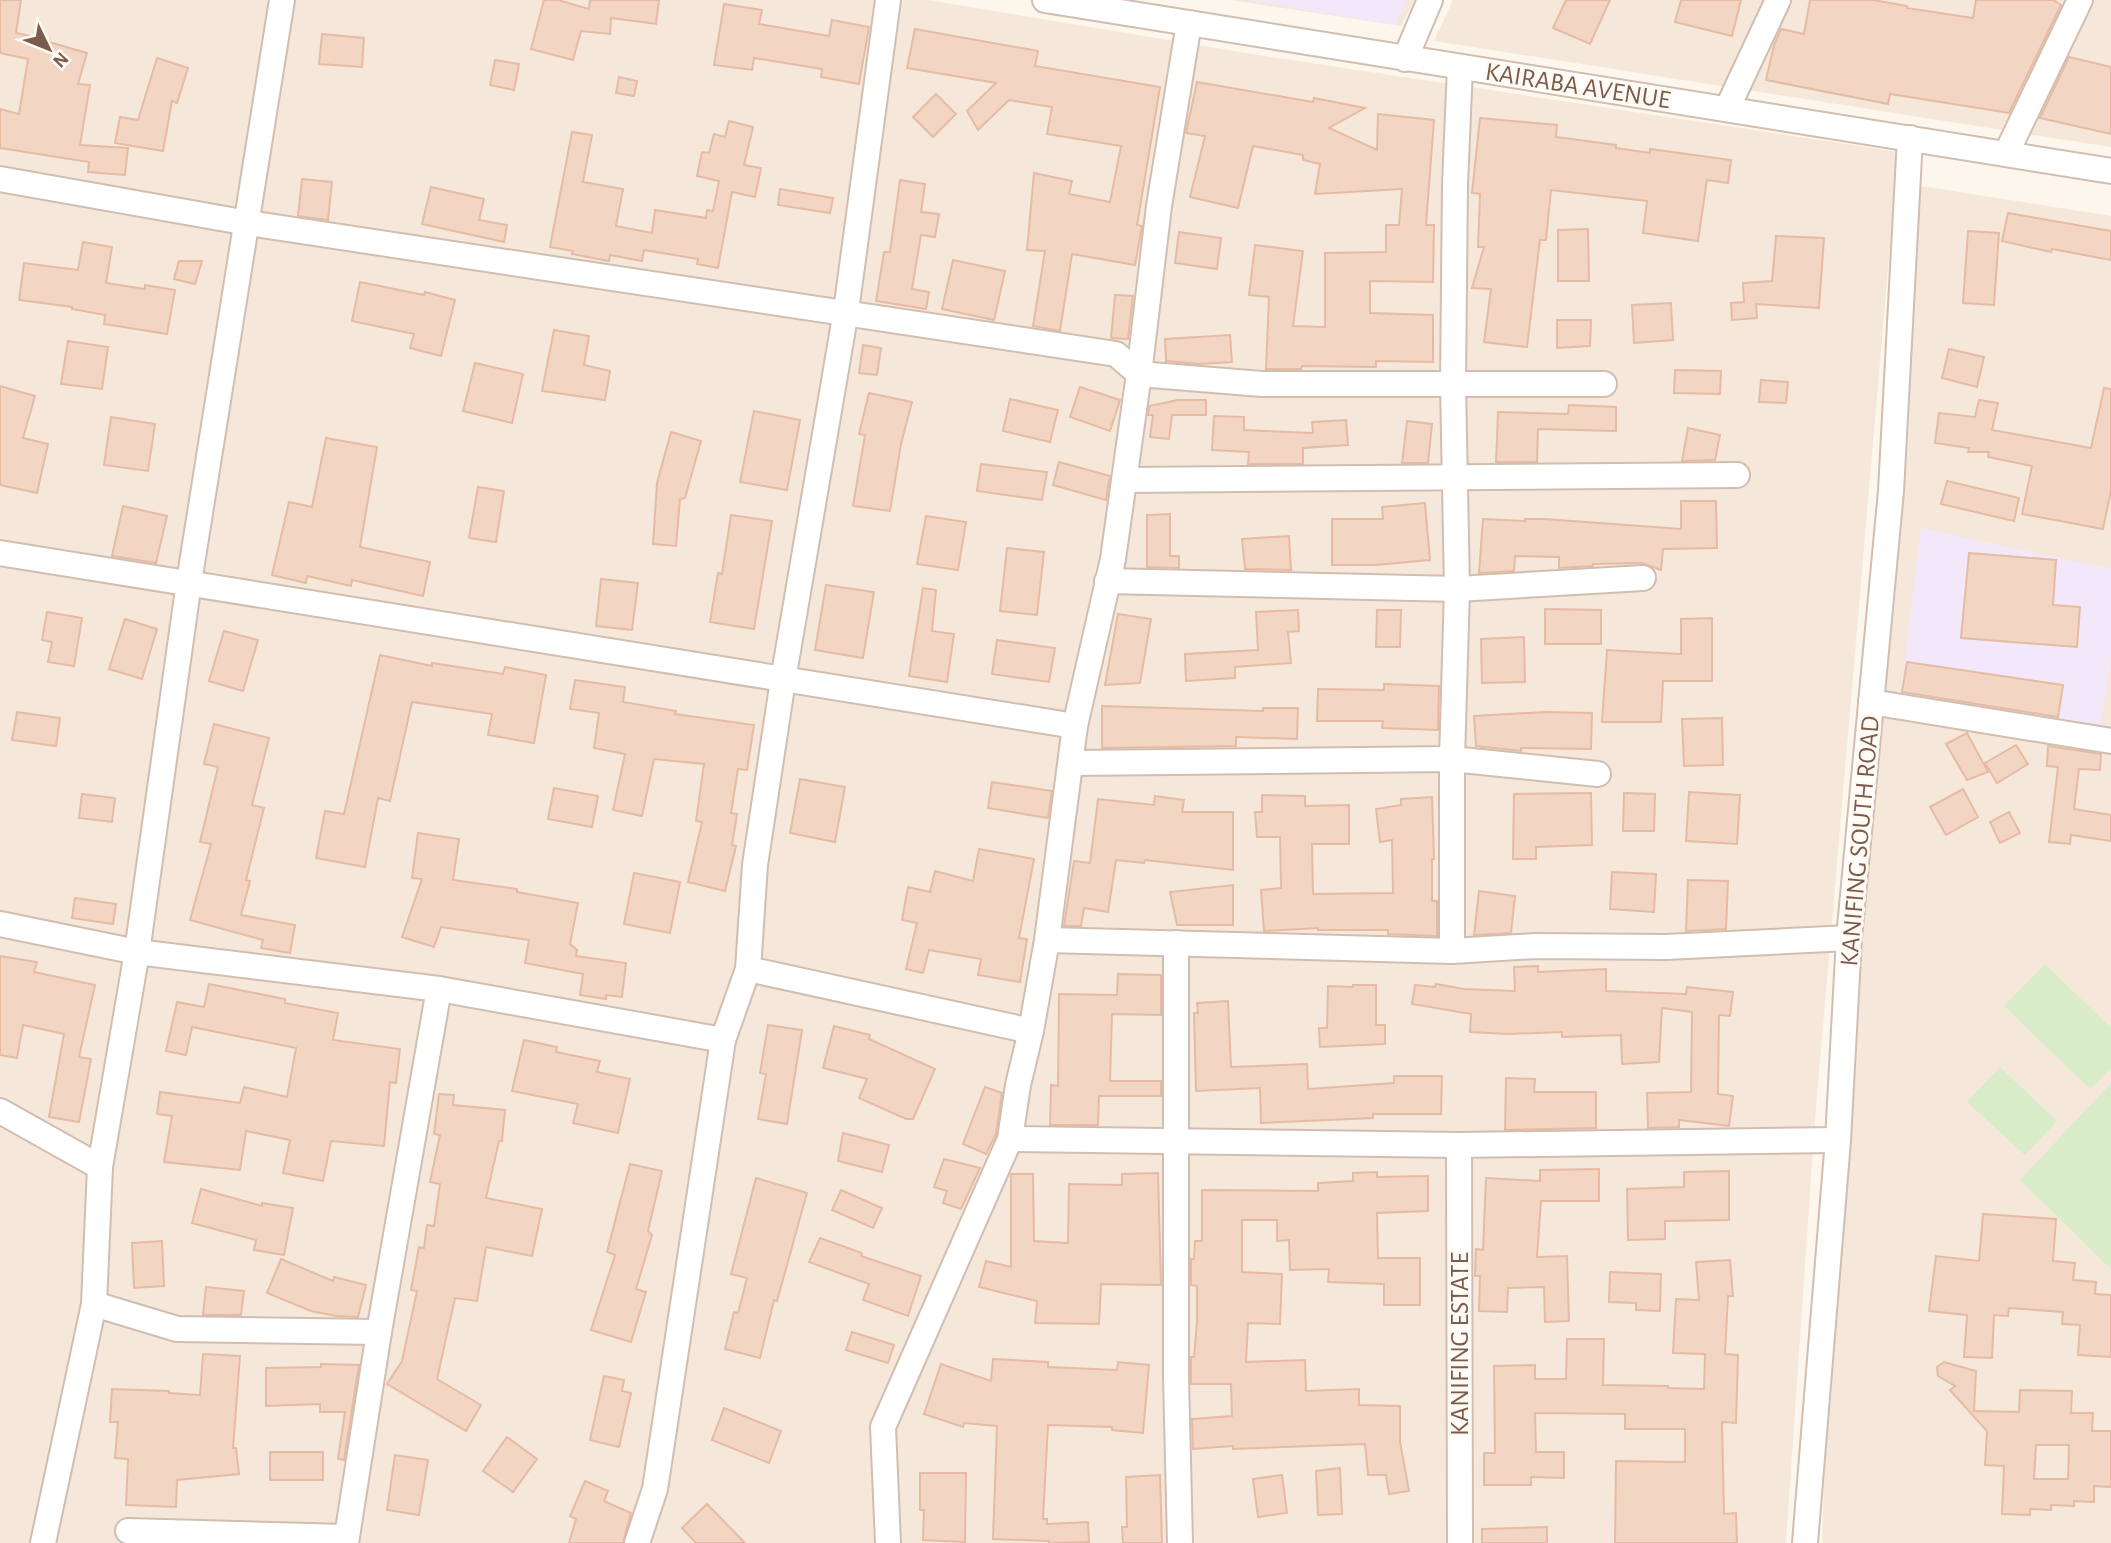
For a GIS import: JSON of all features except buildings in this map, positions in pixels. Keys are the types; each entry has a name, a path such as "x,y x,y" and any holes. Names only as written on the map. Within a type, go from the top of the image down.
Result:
{"street":[{"path":"43,1543 94,1304 100,1167 137,951 189,582 282,0"},
{"path":"637,1543 656,1489 723,1040 748,969 755,865 783,680 846,311 888,0"},
{"name":"KAIRABA AVENUE","path":"1045,0 2111,171"},
{"path":"1405,59 1430,0"},
{"path":"1727,109 1778,0"},
{"path":"2006,154 2080,0"},
{"path":"888,1543 883,1427 1010,1139 1047,940 1072,763 1074,726 1113,559 1139,374 1158,206 1189,23"},
{"path":"1452,951 1452,759 1457,589 1453,384 1455,184 1461,67"},
{"name":"KANIFING SOUTH ROAD","path":"1805,1543 1838,1140 1849,938 1891,491 1910,138"},
{"path":"0,179 248,223 846,311 1116,354 1139,374 1262,384 1604,384"},
{"path":"1124,480 1737,475"},
{"path":"0,553 1074,726"},
{"path":"1107,581 1457,589 1643,578"},
{"path":"1871,702 2111,741"},
{"path":"1072,763 1452,759 1598,774"},
{"path":"0,924 137,951 439,989 723,1040"},
{"path":"1047,940 1452,951 1536,946 1666,947 1849,938"},
{"path":"1176,943 1176,1377 1180,1543"},
{"path":"748,969 1031,1031"},
{"path":"128,1531 346,1540 439,989"},
{"path":"0,1111 100,1167"},
{"path":"1010,1139 1459,1145 1838,1140"},
{"name":"KANIFING ESTATE","path":"1459,1145 1460,1543"},
{"path":"94,1304 177,1329 379,1332"}],"shaded area":[{"path":"0,0 928,0 1252,54 1898,152 1815,1120 1786,1543 0,1543"},
{"path":"1230,0 1415,0 1401,26"},
{"path":"1249,0 1406,0 1395,25"},
{"path":"1453,0 2111,0 2111,147 1434,41"},
{"path":"1909,184 2111,216 2111,1543 1822,1543"},
{"path":"1921,528 2111,569 2111,659 2099,735 1900,701"}],"green space":[{"path":"2045,964 2111,1028 2111,1068 2090,1089 2004,1006"},
{"path":"2000,1067 2057,1121 2025,1155 1967,1102"},
{"path":"2111,1083 2111,1269 2020,1180"}]}
